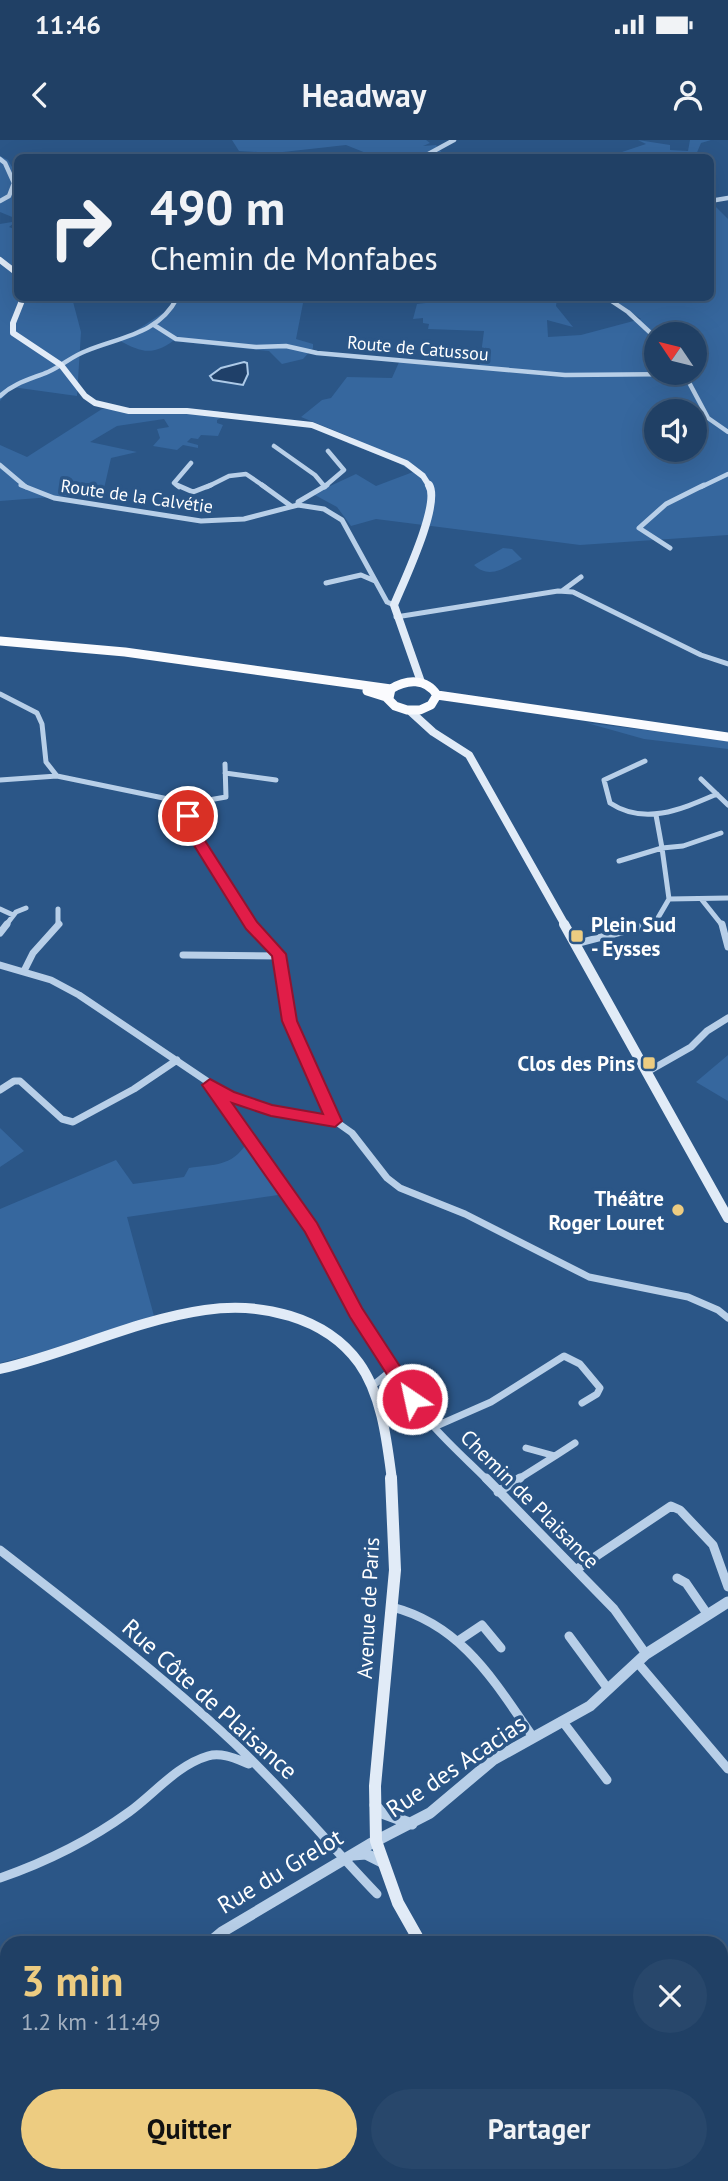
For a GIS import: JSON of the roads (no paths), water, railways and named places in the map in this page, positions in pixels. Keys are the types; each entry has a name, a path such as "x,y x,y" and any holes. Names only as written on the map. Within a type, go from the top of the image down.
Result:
{"main road":[{"path":"0,260 14,271"},
{"path":"22,301 13,323 13,333 61,365 85,396 113,409 187,411 297,422 324,428 405,463 423,476 432,491 431,509 394,605 396,617 413,655 414,670 421,682"},
{"path":"0,641 125,652 335,682 390,693"},
{"path":"390,693 408,675 407,641"},
{"path":"401,683 421,682 432,687 437,695 728,737"},
{"path":"390,693 396,706 410,711 433,732 470,755 728,1218"},
{"path":"433,732 430,706 437,695"},
{"path":"410,711 430,706 518,708"},
{"name":"Avenue de Paris","path":"0,1369 89,1345 178,1315 233,1306 281,1311 322,1329 341,1344 357,1362 370,1383 389,1457 395,1542 392,1607 374,1805 376,1841 398,1903 417,1936"}],"street":[{"path":"432,154 454,140"},
{"path":"0,159 5,163 14,183 9,196 0,201"},
{"path":"0,396 14,385 61,365 76,355 154,325 172,309 176,301"},
{"path":"612,301 644,327"},
{"name":"Route de Catussou","path":"154,325 176,339 256,347 286,346 317,353 565,375 644,374"},
{"path":"690,385 708,418 728,432"},
{"path":"274,446 315,475 325,487"},
{"path":"298,505 298,502 340,477 344,470 328,451"},
{"path":"191,463 174,484 182,490 197,492 207,489 226,476 246,474 291,506"},
{"name":"Route de la Calvétie","path":"0,466 20,485 39,494 189,519 231,521 291,506 312,505 335,514 387,602 394,605"},
{"path":"670,548 639,528 666,504 728,474"},
{"path":"326,583 361,575 376,581"},
{"path":"562,591 581,577"},
{"path":"396,617 562,591 588,598 701,655 728,664"},
{"path":"0,694 37,713 42,724 46,762 57,776"},
{"path":"645,761 604,780 609,791 608,801 614,807 628,813 656,815 717,794"},
{"path":"180,805 226,797 225,764"},
{"path":"225,773 276,780"},
{"path":"0,780 57,776 157,795 180,805 188,816 197,839 251,926 280,956 289,1021 335,1121"},
{"path":"701,779 728,805"},
{"path":"575,944 651,925 662,914 669,899 656,815"},
{"path":"619,861 662,848 683,846 721,833"},
{"path":"648,852 663,858"},
{"path":"669,899 728,898"},
{"path":"702,900 722,924 728,947"},
{"path":"0,933 13,915 26,908"},
{"path":"0,909 13,915"},
{"path":"24,971 33,953 59,924 58,909"},
{"path":"183,955 280,956"},
{"path":"0,965 51,980 79,995 229,1096 271,1111 335,1121 352,1133 387,1178 400,1188 466,1214 589,1277 688,1297 718,1310 728,1318"},
{"path":"647,1072 691,1047 707,1031 728,1018"},
{"path":"0,1090 14,1081 20,1081 62,1119 73,1122 134,1089 177,1060"},
{"name":"Chemin de Plaisance","path":"210,1085 271,1167 311,1228 356,1312 392,1370 433,1427 614,1609 642,1658 728,1769"},
{"path":"433,1427 491,1402 564,1356 573,1357 580,1363 600,1388 597,1394 582,1403"},
{"path":"370,1383 376,1383 392,1370"},
{"path":"498,1492 575,1443"},
{"path":"526,1448 555,1456"},
{"path":"577,1569 671,1506 680,1510 713,1545 728,1587"},
{"name":"Rue Côte de Plaisance","path":"0,1550 140,1660 306,1815 347,1857 377,1894"},
{"path":"677,1578 686,1583 708,1615"},
{"name":"Rue des Acacias","path":"376,1841 430,1813 493,1760 590,1706 642,1658 728,1602"},
{"path":"392,1607 421,1614 458,1641 482,1667 533,1737"},
{"path":"458,1641 482,1625 501,1648"},
{"path":"569,1636 579,1654 608,1689"},
{"path":"563,1722 607,1780"},
{"path":"0,1878 40,1866 75,1849 190,1765 207,1756 224,1755 255,1766"},
{"path":"374,1805 382,1813 412,1824"},
{"name":"Rue du Grelot","path":"217,1936 376,1841"},
{"path":"347,1857 366,1854 382,1862"}],"place":[{"name":"Plein Sud - Eysses","path":"577,936"},
{"name":"Clos des Pins","path":"649,1063"},
{"name":"Théâtre Roger Louret","path":"678,1210"}]}
